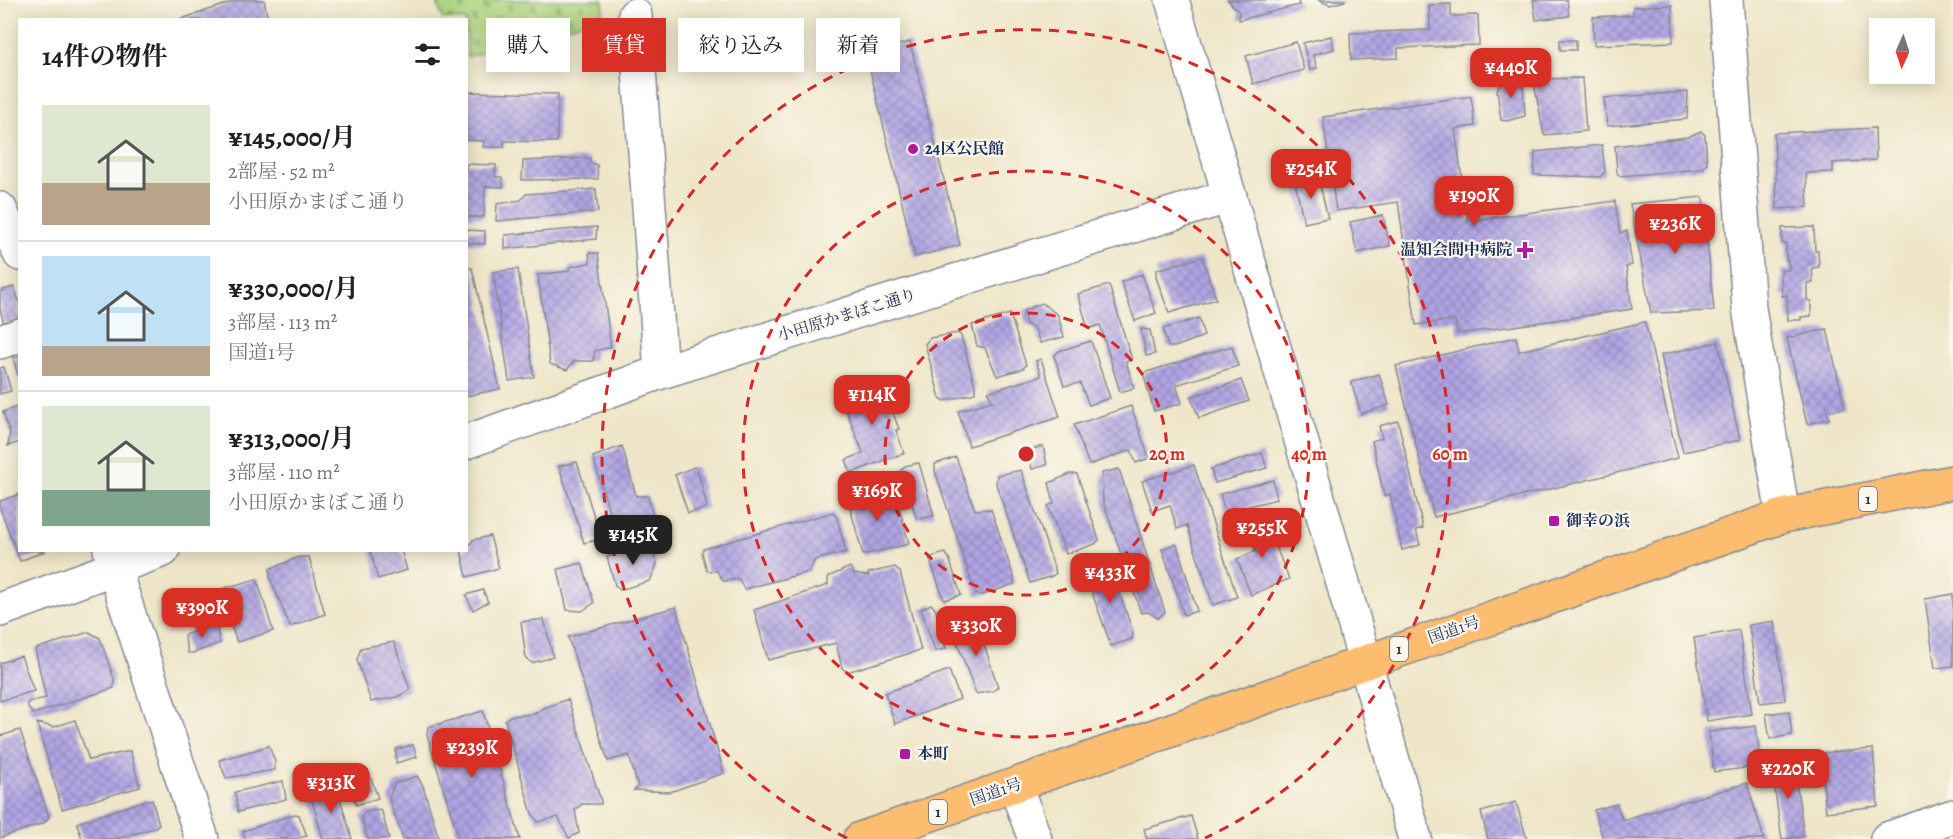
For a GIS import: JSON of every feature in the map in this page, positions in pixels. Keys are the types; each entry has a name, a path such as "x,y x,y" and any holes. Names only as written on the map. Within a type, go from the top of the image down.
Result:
{"highway":[{"name":"国道1号","path":"860,839 1783,516 1953,482"}],"street":[{"path":"1172,0 1415,839"},
{"path":"1726,0 1749,308 1783,516"},
{"path":"635,15 662,372"},
{"name":"小田原かまぼこ通り","path":"468,441 662,372 1230,196"},
{"path":"0,209 18,250"},
{"path":"0,342 18,336"},
{"path":"0,610 112,559 152,552"},
{"path":"112,559 202,839"},
{"path":"1015,785 1035,839"},
{"path":"1887,839 1953,816"}],"green space":[{"path":"436,0 603,0 603,16 582,18 582,22 570,26 570,18 486,18 486,51 468,57 468,18 443,18"}],"building":[{"path":"239,0 264,0 268,18 184,18"},
{"path":"1228,0 1298,0 1299,5 1239,20 1239,12"},
{"path":"1318,0 1345,0 1345,1 1330,5"},
{"path":"1533,0 1567,0 1569,16 1536,20"},
{"path":"1451,4 1451,16 1478,15 1479,45 1398,48 1398,58 1351,60 1350,33 1430,30 1429,5"},
{"path":"1672,5 1673,42 1594,45 1593,17 1633,15 1633,7"},
{"path":"1331,36 1334,49 1313,55 1317,68 1310,70 1303,43"},
{"path":"1560,40 1576,40 1576,50 1560,50"},
{"name":"24区公民館","path":"910,42 960,245 915,257 871,72 900,72 900,44"},
{"path":"1296,42 1304,70 1253,84 1246,56"},
{"path":"1513,77 1523,82 1525,116 1507,121 1501,120 1497,90 1502,80"},
{"path":"1582,78 1586,131 1544,135 1535,88 1541,79"},
{"path":"468,92 558,94 557,142 504,141 504,147 483,147 484,141 468,140"},
{"path":"1688,92 1687,119 1607,126 1604,98"},
{"path":"1471,96 1475,126 1455,129 1468,221 1615,201 1620,233 1627,231 1632,265 1626,267 1632,309 1458,334 1455,320 1416,325 1398,202 1336,211 1323,117"},
{"path":"1875,128 1876,160 1833,163 1833,172 1806,173 1808,207 1777,209 1774,133"},
{"path":"1701,131 1705,135 1707,163 1702,169 1620,176 1617,173 1615,146 1688,137"},
{"path":"1602,145 1605,172 1600,177 1534,175 1535,152"},
{"path":"590,158 590,163 597,165 598,179 522,180 523,161"},
{"path":"468,164 496,165 495,177 502,177 503,187 485,186 484,217 468,217"},
{"path":"1318,177 1328,218 1304,223 1295,182"},
{"path":"596,189 598,212 496,221 497,204 521,200 526,194"},
{"path":"1703,197 1714,311 1651,313 1630,204"},
{"path":"1383,215 1390,246 1357,253 1350,222"},
{"path":"597,227 596,239 505,249 505,235"},
{"path":"1814,227 1815,251 1818,251 1819,267 1812,268 1813,283 1807,283 1807,300 1811,301 1811,316 1801,317 1801,320 1788,320 1787,295 1782,296 1781,270 1789,270 1788,260 1786,260 1786,243 1782,243 1782,228"},
{"path":"468,230 485,231 485,244 468,243"},
{"path":"589,253 598,253 611,347 595,351 593,361 574,361 567,370 550,364 538,275 569,271 569,267 590,263"},
{"path":"1202,257 1216,299 1169,313 1156,277 1156,270"},
{"path":"472,268 500,389 468,396 468,269"},
{"path":"518,269 534,377 509,381 493,272"},
{"path":"1142,274 1156,313 1135,321 1121,282"},
{"path":"1109,285 1132,360 1126,361 1134,388 1120,392 1100,325 1088,329 1078,294"},
{"path":"14,287 18,298 18,320 4,324 0,309 0,291"},
{"path":"1042,303 1058,315 1064,337 1040,343 1035,329 1026,324 1023,311"},
{"path":"1010,314 1026,365 1022,369 997,376 985,348 977,346 972,325"},
{"path":"1199,318 1204,336 1175,347 1168,347 1163,329"},
{"path":"1645,322 1678,458 1434,517 1396,366 1516,337 1519,351"},
{"path":"1141,329 1150,330 1155,354 1146,356"},
{"path":"1827,329 1845,408 1827,411 1829,419 1807,424 1787,338"},
{"path":"958,333 961,336 975,393 945,401 940,398 925,344 930,338"},
{"path":"1091,341 1110,398 1089,405 1080,383 1064,386 1054,356 1059,351"},
{"path":"1718,342 1740,440 1683,452 1661,355"},
{"path":"1232,346 1238,366 1176,385 1182,403 1154,411 1143,373"},
{"path":"18,357 18,376 13,358"},
{"path":"1041,359 1060,417 969,446 958,411 992,401 988,392 1041,376 1036,361"},
{"path":"4,367 11,391 0,394 0,368"},
{"path":"1379,374 1389,405 1361,414 1351,382"},
{"path":"1241,380 1249,401 1199,418 1191,397"},
{"path":"881,381 899,429 896,430 904,453 851,473 846,460 863,453 841,397"},
{"path":"1131,406 1149,458 1136,463 1131,450 1089,465 1074,425"},
{"path":"18,407 18,443 8,446 10,433 3,412"},
{"path":"1398,421 1423,528 1416,530 1420,545 1402,550 1390,494 1384,496 1372,441 1382,438 1379,426"},
{"path":"622,446 636,496 648,496 655,524 619,535 615,531 593,457"},
{"path":"1043,446 1047,465 1032,469 1028,450"},
{"path":"1262,453 1267,468 1215,483 1211,469"},
{"path":"956,457 975,510 991,509 1014,578 1014,584 983,595 976,595 935,471 935,464"},
{"path":"577,462 601,539 584,543 559,466"},
{"path":"919,463 934,516 917,519 900,472 905,466"},
{"path":"1194,465 1237,597 1213,605 1187,525 1177,529 1170,505 1152,511 1142,481"},
{"path":"694,467 697,468 707,507 688,513 675,475"},
{"path":"1119,469 1165,612 1158,618 1148,612 1141,613 1103,501 1102,473"},
{"path":"1021,470 1056,573 1030,583 996,484 997,475"},
{"path":"1070,474 1077,474 1099,540 1095,544 1066,554 1048,506 1054,503 1049,483"},
{"path":"1273,480 1277,499 1225,512 1220,494"},
{"path":"846,482 852,483 859,503 896,495 909,544 863,555 844,485"},
{"path":"18,495 18,552 42,552 20,561 0,508 0,501"},
{"path":"833,512 837,518 846,552 815,560 809,572 744,589 739,579 723,581 717,571 707,571 703,549"},
{"path":"1263,515 1289,579 1251,595 1237,559 1256,551 1245,523"},
{"path":"490,536 499,568 467,577 461,552 468,552 468,547 473,540"},
{"path":"649,542 657,564 650,581 620,590 615,585 607,557"},
{"path":"1175,544 1197,611 1184,615 1162,549"},
{"path":"371,552 402,552 407,570 378,579"},
{"path":"945,553 949,558 961,595 944,600 930,560 931,557"},
{"path":"299,557 309,557 325,614 290,627 270,577 270,569"},
{"path":"1107,562 1133,632 1132,639 1111,646 1085,573 1088,569"},
{"path":"582,563 594,603 582,611 567,610 558,569"},
{"path":"850,567 854,574 869,576 868,573 895,567 900,572 921,650 847,672 842,668 836,643 768,660 754,610 828,585 828,577"},
{"path":"257,579 273,631 237,642 220,597 221,589"},
{"path":"483,590 488,602 473,610 466,595"},
{"path":"1953,594 1953,666 1935,668 1925,599"},
{"path":"931,604 936,610 946,649 935,651 921,609"},
{"path":"676,607 724,773 670,792 634,790 638,787 629,755 608,761 568,637"},
{"path":"544,619 553,657 532,663 526,658 521,622"},
{"path":"976,620 998,687 993,691 976,694 954,634 954,628"},
{"path":"1774,621 1785,700 1760,703 1749,625"},
{"path":"216,624 220,643 188,653 184,635"},
{"path":"1739,630 1752,714 1707,721 1694,638"},
{"path":"89,632 100,638 114,679 114,688 33,714 28,708 28,702 46,698 35,649"},
{"path":"394,642 410,690 397,697 371,702 357,660 361,648"},
{"path":"21,656 34,691 0,701 0,663"},
{"path":"949,670 960,699 895,724 885,693"},
{"path":"568,699 601,801 601,804 582,804 575,810 579,833 569,838 558,817 538,822 532,814 505,720 510,716 534,714"},
{"path":"483,711 520,839 459,839 427,735 428,727"},
{"path":"1789,711 1792,735 1770,739 1766,714"},
{"path":"75,720 89,760 130,751 140,787 62,809 37,723 54,727"},
{"path":"1756,726 1761,766 1714,772 1709,732"},
{"path":"20,730 49,817 44,823 0,838 0,736"},
{"path":"413,745 417,757 396,763 396,749"},
{"path":"269,746 275,762 275,770 226,778 219,760"},
{"path":"1873,749 1878,806 1826,812 1820,753"},
{"path":"1793,761 1804,836 1782,839 1771,765"},
{"path":"369,773 378,798 356,805 349,778"},
{"path":"417,776 423,786 439,839 403,839 389,799 394,784"},
{"path":"283,781 286,799 238,812 235,792"},
{"path":"1747,783 1764,839 1603,839 1594,810 1617,804 1622,820"},
{"path":"335,786 352,839 323,839 310,793"},
{"path":"152,800 159,824 154,828 115,839 82,839 77,823"},
{"path":"1516,802 1527,839 1488,839 1481,812"},
{"path":"379,810 382,812 389,839 368,839 361,817 365,812"},
{"path":"295,814 299,815 307,836 295,839 245,839 243,831"},
{"path":"1191,816 1198,839 1147,839 1144,829"}],"place":[{"name":"24区公民館","path":"913,149"},
{"name":"温知会間中病院","path":"1525,250"},
{"name":"御幸の浜","path":"1554,521"},
{"name":"本町","path":"905,754"}]}
